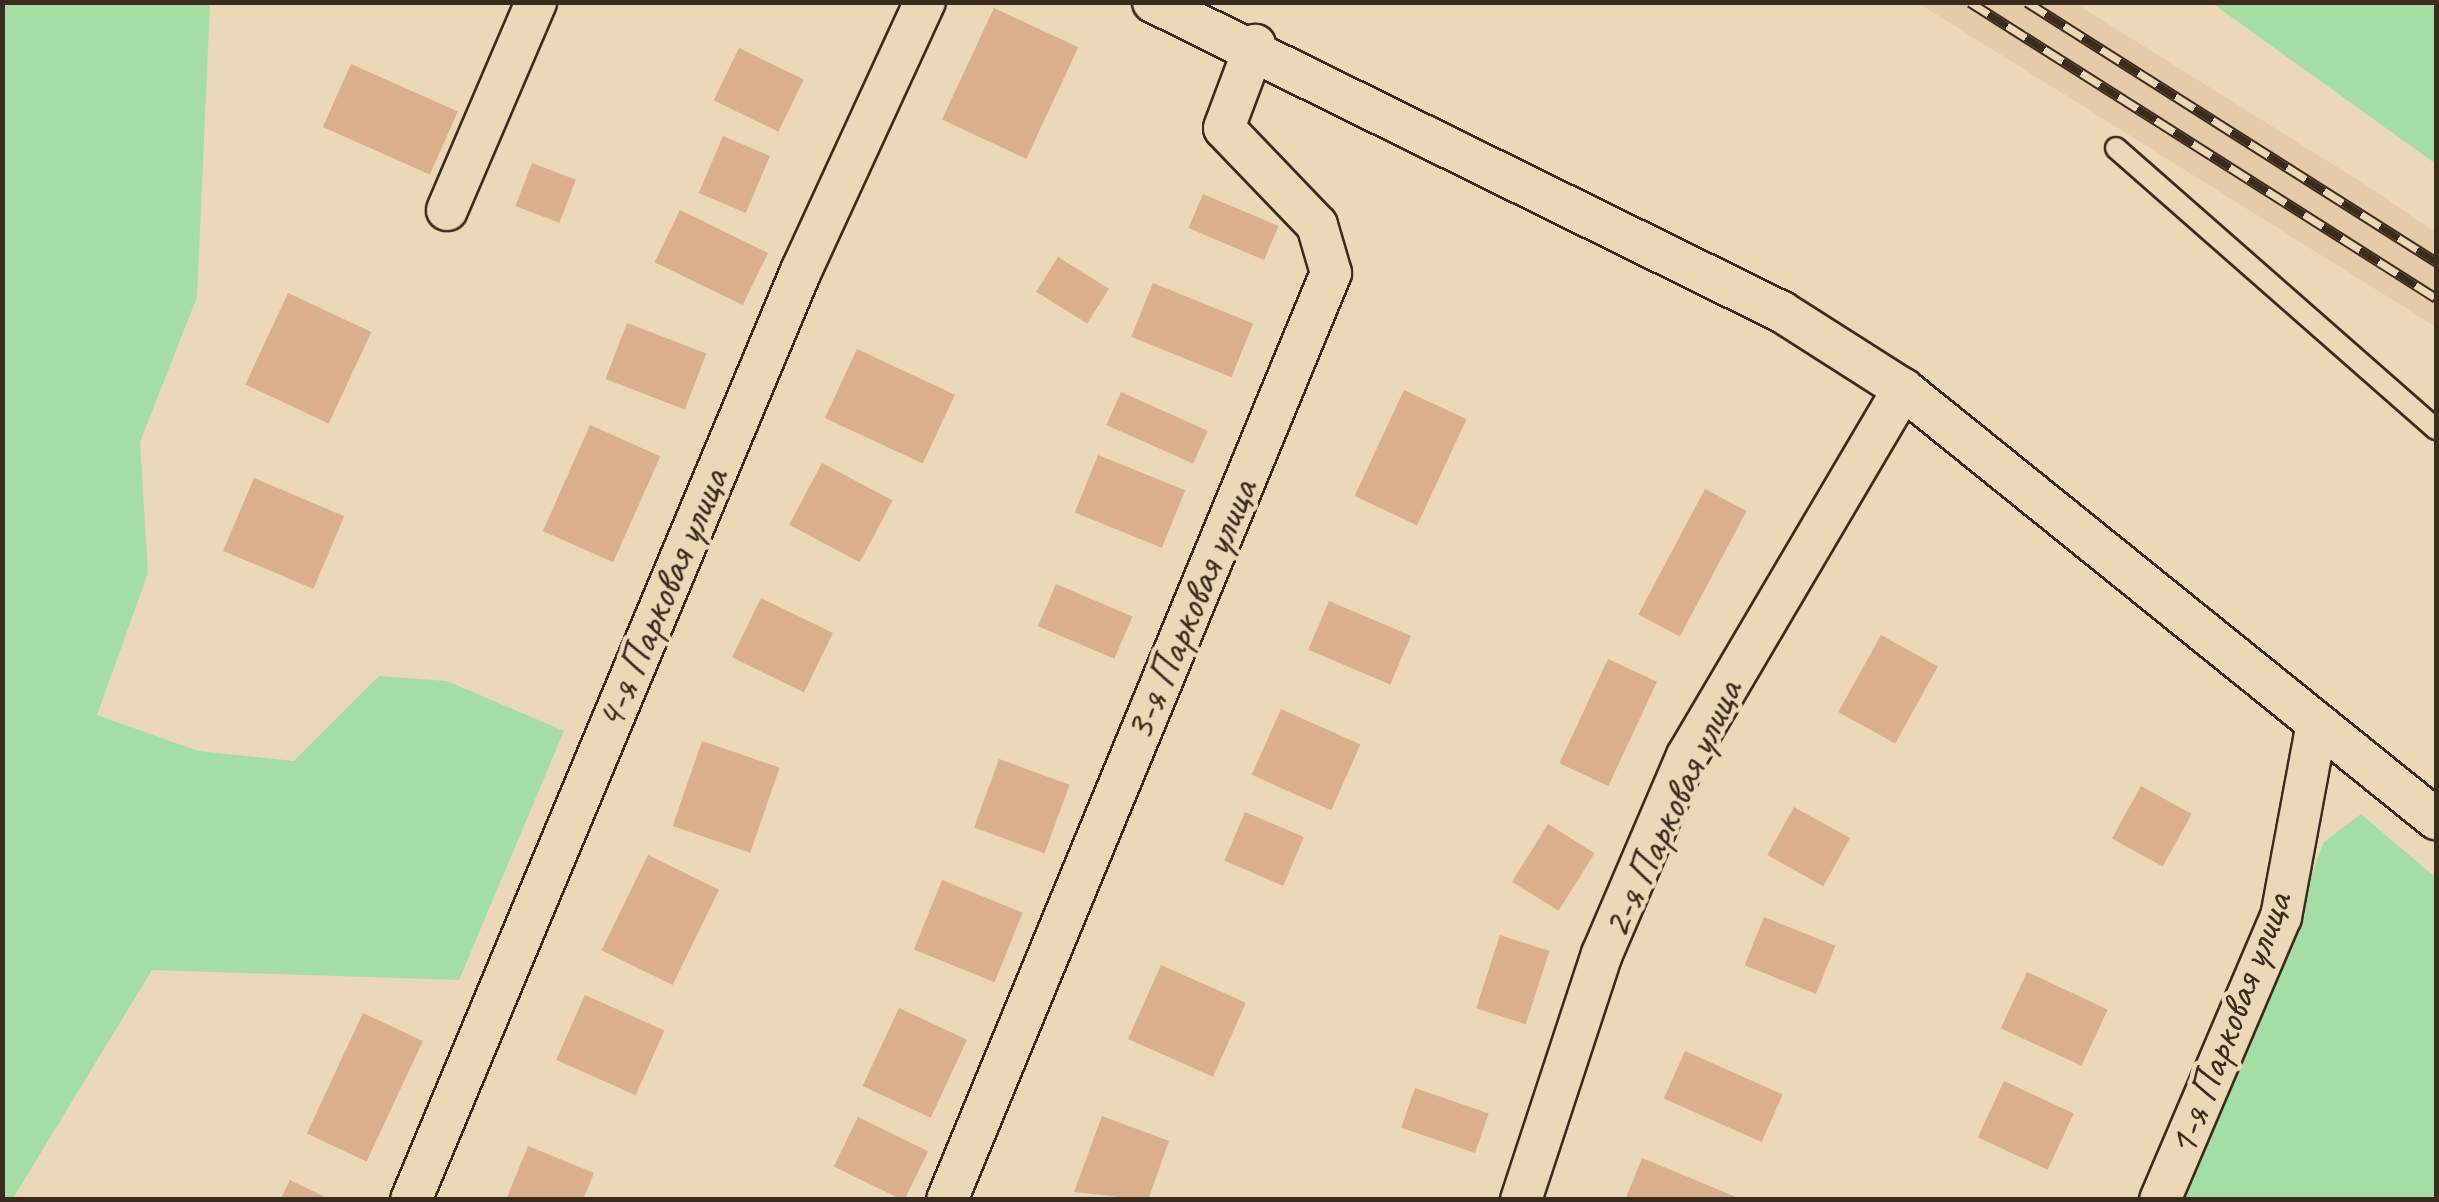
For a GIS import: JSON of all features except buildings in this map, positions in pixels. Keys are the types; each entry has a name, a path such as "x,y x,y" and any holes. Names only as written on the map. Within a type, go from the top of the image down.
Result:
{"street":[{"path":"447,210 536,2"},
{"name":"4-я Парковая улица","path":"410,1200 801,271 925,2"},
{"path":"1153,2 1255,45 1782,312 1903,389 2316,728 2436,819"},
{"name":"3-я Парковая улица","path":"946,1200 1330,273 1317,225 1224,128 1255,45"},
{"name":"2-я Парковая улица","path":"1521,1200 1602,954 1687,756 1903,389"},
{"name":"1-я Парковая улица","path":"2160,1200 2281,917 2316,728"}],"lane":[{"path":"2116,148 2436,429"}],"shaded area":[{"path":"1918,3 2075,3 2436,233 2436,327"}],"green space":[{"path":"2,3 210,3 197,297 140,442 148,573 97,715 198,751 294,761 379,676 447,681 564,731 459,980 152,970 12,1200 2,1199"},
{"path":"2212,3 2436,3 2436,164"},
{"path":"2361,814 2436,878 2436,1199 2183,1200 2324,842"}],"railway":[{"path":"1970,2 2436,298"},
{"path":"2027,2 2436,262"}]}
